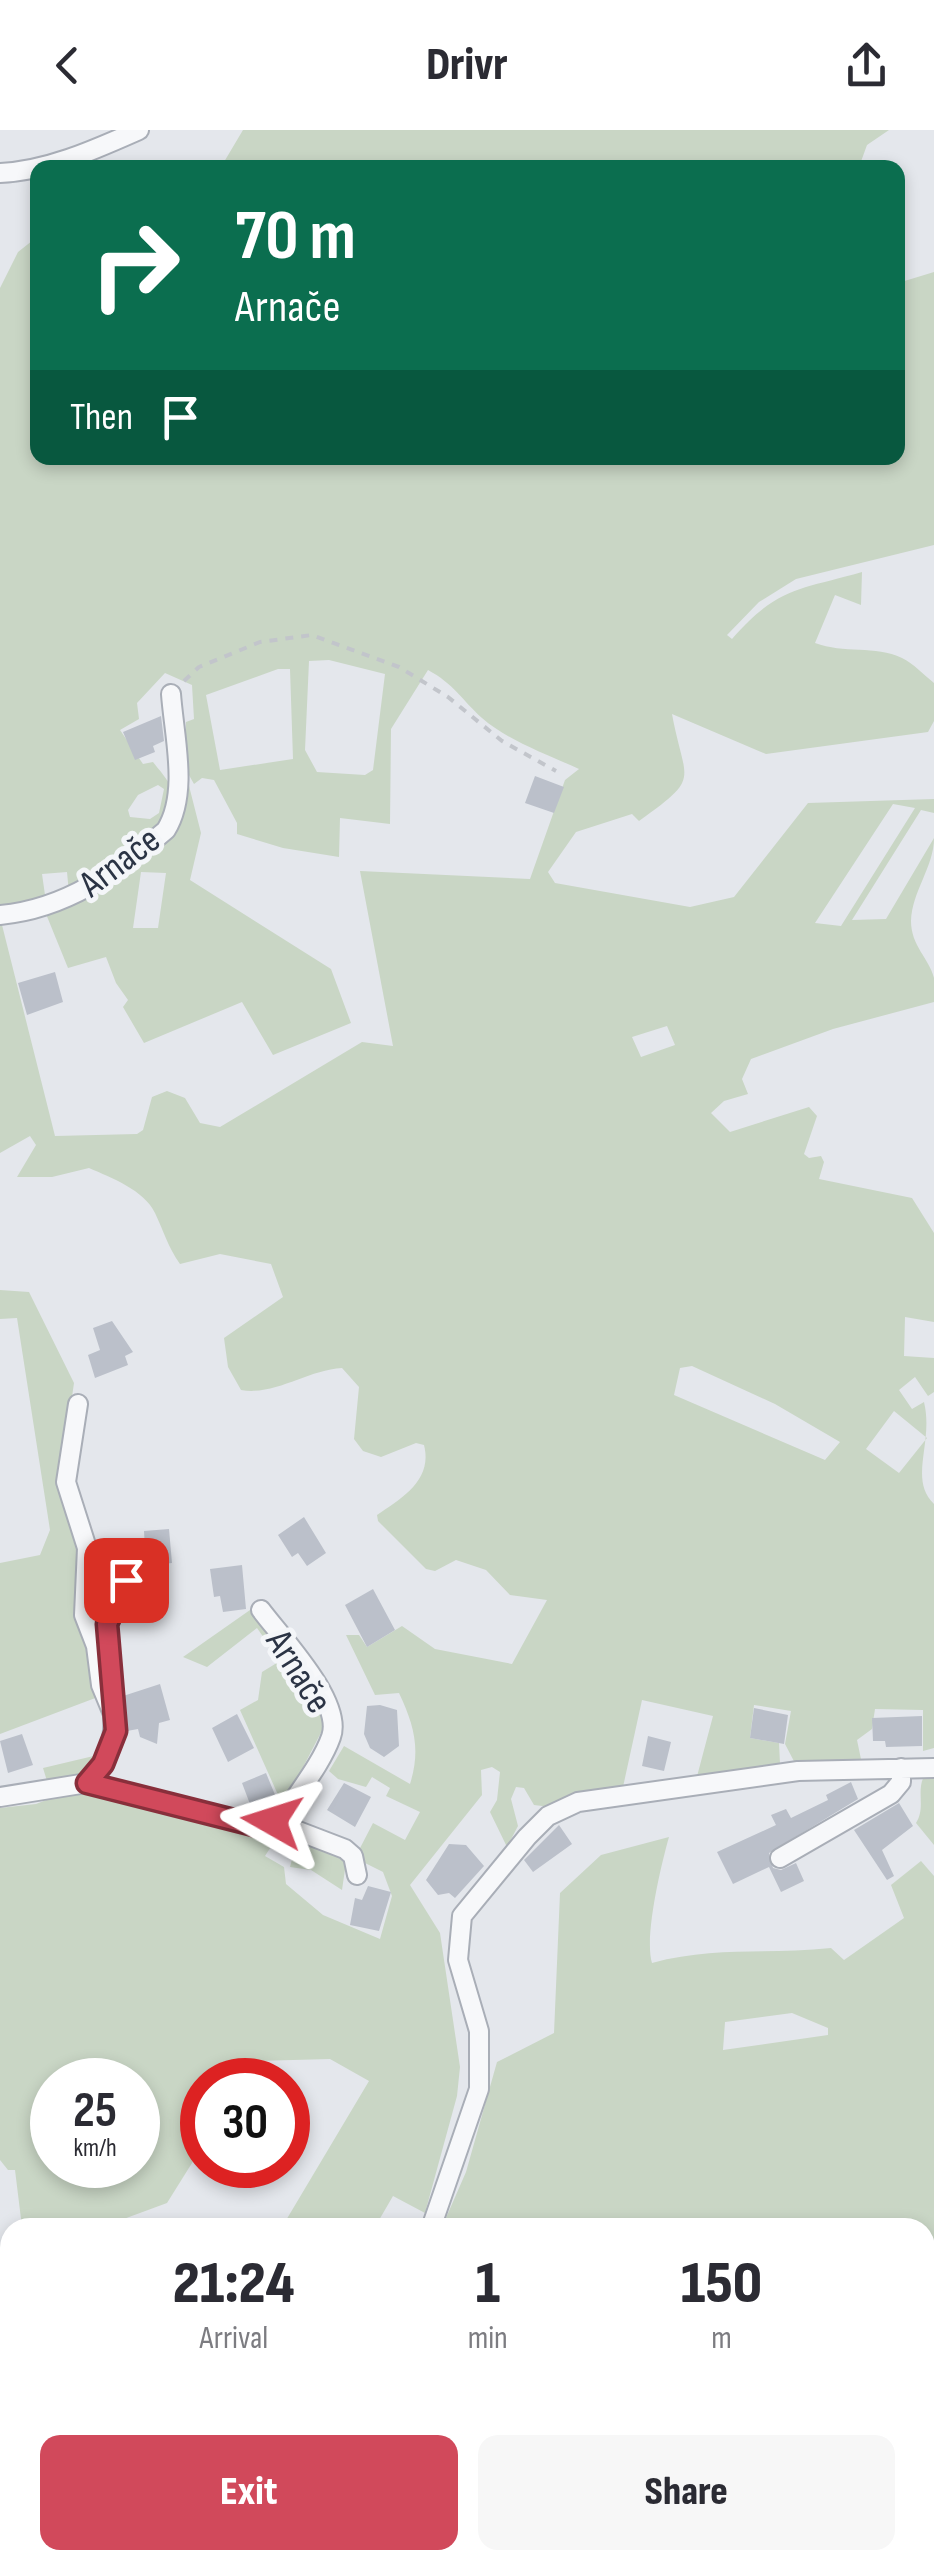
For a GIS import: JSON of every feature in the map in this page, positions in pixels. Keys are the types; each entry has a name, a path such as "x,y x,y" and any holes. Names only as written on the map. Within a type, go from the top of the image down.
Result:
{"street":[{"path":"61,160 139,130"},
{"path":"0,173 30,169"},
{"name":"Arnače","path":"0,915 29,913 69,898 166,830 176,814 177,792 171,694"},
{"path":"78,1404 66,1482 87,1548 84,1615 96,1646 100,1686 113,1714"},
{"path":"87,1783 103,1764 116,1731 107,1624 126,1580"},
{"name":"Arnače","path":"261,1610 304,1664 334,1718 331,1737 282,1818 272,1821"},
{"path":"780,1858 890,1794 901,1782 901,1768"},
{"path":"434,2218 479,2089 479,2031 458,1960 462,1916 548,1816 578,1802 798,1771 934,1768"},
{"path":"0,1797 87,1783 257,1826 272,1821 345,1850 353,1856 357,1875"}],"path":[{"path":"171,694 198,668 260,642 312,636 399,667 448,697 502,741 556,771"}],"green space":[{"path":"243,130 889,130 867,145 862,160 225,160"},
{"path":"30,243 30,465 905,465 905,281 934,272 934,545 796,579 759,602 727,635 732,639 763,609 791,592 862,572 861,605 835,595 815,643 892,654 914,666 934,683 934,721 928,732 766,754 672,714 684,767 681,786 639,821 632,814 576,832 548,872 555,883 690,907 734,897 808,803 934,799 934,813 921,810 852,920 886,919 934,838 911,921 914,938 934,978 934,1002 833,1029 751,1059 742,1079 748,1094 724,1101 711,1113 730,1132 809,1107 817,1116 804,1154 809,1158 821,1156 824,1162 819,1179 912,1198 934,1233 934,1322 905,1317 904,1356 934,1358 934,1392 928,1396 915,1377 899,1390 912,1409 924,1402 926,1437 894,1411 866,1449 899,1473 925,1440 923,1483 934,1504 934,1748 923,1751 923,1710 875,1709 872,1729 857,1740 862,1764 797,1767 785,1744 791,1711 754,1705 750,1738 779,1743 780,1764 773,1770 695,1784 713,1716 642,1700 623,1787 550,1807 534,1805 524,1788 516,1787 511,1799 518,1826 507,1847 490,1812 497,1800 500,1772 492,1767 481,1770 482,1795 410,1885 440,1933 460,2067 457,2096 425,2213 393,2196 380,2218 287,2218 305,2188 310,2188 310,2180 369,2081 330,2059 180,2058 180,2182 167,2203 126,2218 21,2218 15,2170 8,2170 0,2160 0,1808 36,1804 80,1787 276,1832 347,1856 342,1890 311,1870 290,1867 294,1852 274,1842 265,1856 284,1867 286,1884 323,1915 380,1939 392,1896 383,1872 365,1863 358,1852 373,1823 405,1840 420,1812 386,1796 390,1788 372,1777 366,1787 338,1779 329,1771 344,1746 410,1784 414,1737 399,1693 375,1695 346,1635 359,1635 367,1647 402,1626 435,1649 512,1664 547,1600 510,1595 486,1570 456,1560 435,1571 426,1569 378,1521 377,1515 405,1495 420,1478 426,1457 424,1445 416,1443 381,1457 363,1451 354,1439 359,1387 342,1368 266,1389 241,1390 228,1367 224,1338 283,1297 271,1264 220,1254 180,1264 150,1205 126,1186 89,1168 52,1177 17,1177 36,1145 30,1136 0,1153 0,917 55,1136 137,1134 143,1130 152,1097 167,1091 185,1098 200,1123 220,1127 362,1042 393,1046 360,871 530,879 565,780 579,769 504,734 428,670 391,729 390,824 340,818 339,857 283,848 237,834 237,823 214,780 202,778 194,784 181,761 179,732 186,731 186,722 194,719 192,685 165,673 137,703 139,719 120,730 143,764 153,762 170,785 171,804 164,819 135,849 69,893 67,872 42,874 46,902 0,909 0,288 18,252","holes":["329,660 385,674 373,770 365,775 317,772 305,750 309,661","278,669 290,669 293,759 220,770 206,695","158,785 164,789 159,813 150,819 130,817 128,810 138,795","893,804 915,808 841,926 815,923","667,1026 675,1045 641,1057 632,1037","692,1366 775,1404 840,1442 825,1460 674,1395 680,1368"]},
{"path":"183,782 188,782 201,833 190,880 331,969 351,1023 273,1055 242,1002 144,1043 123,1007 128,1000 106,957 68,968 46,914 166,836","holes":["141,872 166,873 158,928 133,928"]},
{"path":"0,1290 29,1292 74,1383 64,1452 82,1548 87,1638 98,1697 0,1734 0,1563 40,1555 50,1530 17,1318 0,1319"},
{"path":"250,1610 306,1675 328,1719 283,1806 240,1710 258,1700 262,1672 280,1661 257,1628 207,1667 183,1657"},
{"path":"102,1754 82,1776 47,1781 43,1768"},
{"path":"934,1774 934,1845 916,1823 924,1776"},
{"path":"669,1837 652,1919 652,1963 698,1954 831,1948 844,1960 904,1918 891,1885 921,1861 934,1876 934,2218 446,2218 466,2172 497,2062 554,2033 560,1893 601,1855","holes":["792,2013 828,2028 828,2035 723,2050 725,2022"]}],"building":[{"path":"161,716 164,741 153,746 155,752 135,760 123,732"},
{"path":"535,776 564,787 554,813 525,803"},
{"path":"55,972 63,1002 27,1015 18,983"},
{"path":"112,1321 133,1352 125,1356 128,1365 95,1378 88,1355 100,1350 93,1328"},
{"path":"304,1517 326,1553 307,1566 298,1553 292,1557 278,1535"},
{"path":"169,1529 172,1563 146,1566 144,1531"},
{"path":"242,1565 246,1609 223,1612 220,1596 214,1597 210,1569"},
{"path":"373,1589 395,1630 367,1647 345,1605"},
{"path":"160,1684 170,1720 159,1723 157,1744 140,1737 138,1729 127,1731 120,1697"},
{"path":"367,1706 397,1710 399,1746 384,1757 370,1748 364,1734"},
{"path":"754,1708 788,1715 784,1744 750,1738"},
{"path":"237,1714 254,1748 228,1762 212,1728"},
{"path":"922,1716 922,1746 886,1747 885,1741 873,1741 872,1718"},
{"path":"22,1734 33,1765 8,1773 0,1741"},
{"path":"648,1736 671,1742 664,1771 642,1766"},
{"path":"266,1773 278,1802 253,1812 242,1783"},
{"path":"851,1782 858,1799 769,1853 773,1868 781,1870 796,1863 804,1881 781,1892 769,1867 733,1884 717,1852 776,1825 771,1815 786,1809 791,1818 828,1800 826,1795"},
{"path":"344,1783 371,1797 355,1827 327,1810"},
{"path":"899,1803 913,1826 882,1850 894,1876 887,1880 854,1830"},
{"path":"559,1825 572,1844 533,1872 524,1860"},
{"path":"449,1844 466,1845 484,1866 455,1898 449,1893 438,1895 426,1880"},
{"path":"368,1886 391,1892 379,1931 350,1925 355,1898 362,1900"}],"route":[{"path":"126,1580 114,1599 107,1624 116,1731 103,1764 87,1783 257,1826 272,1821"}]}
